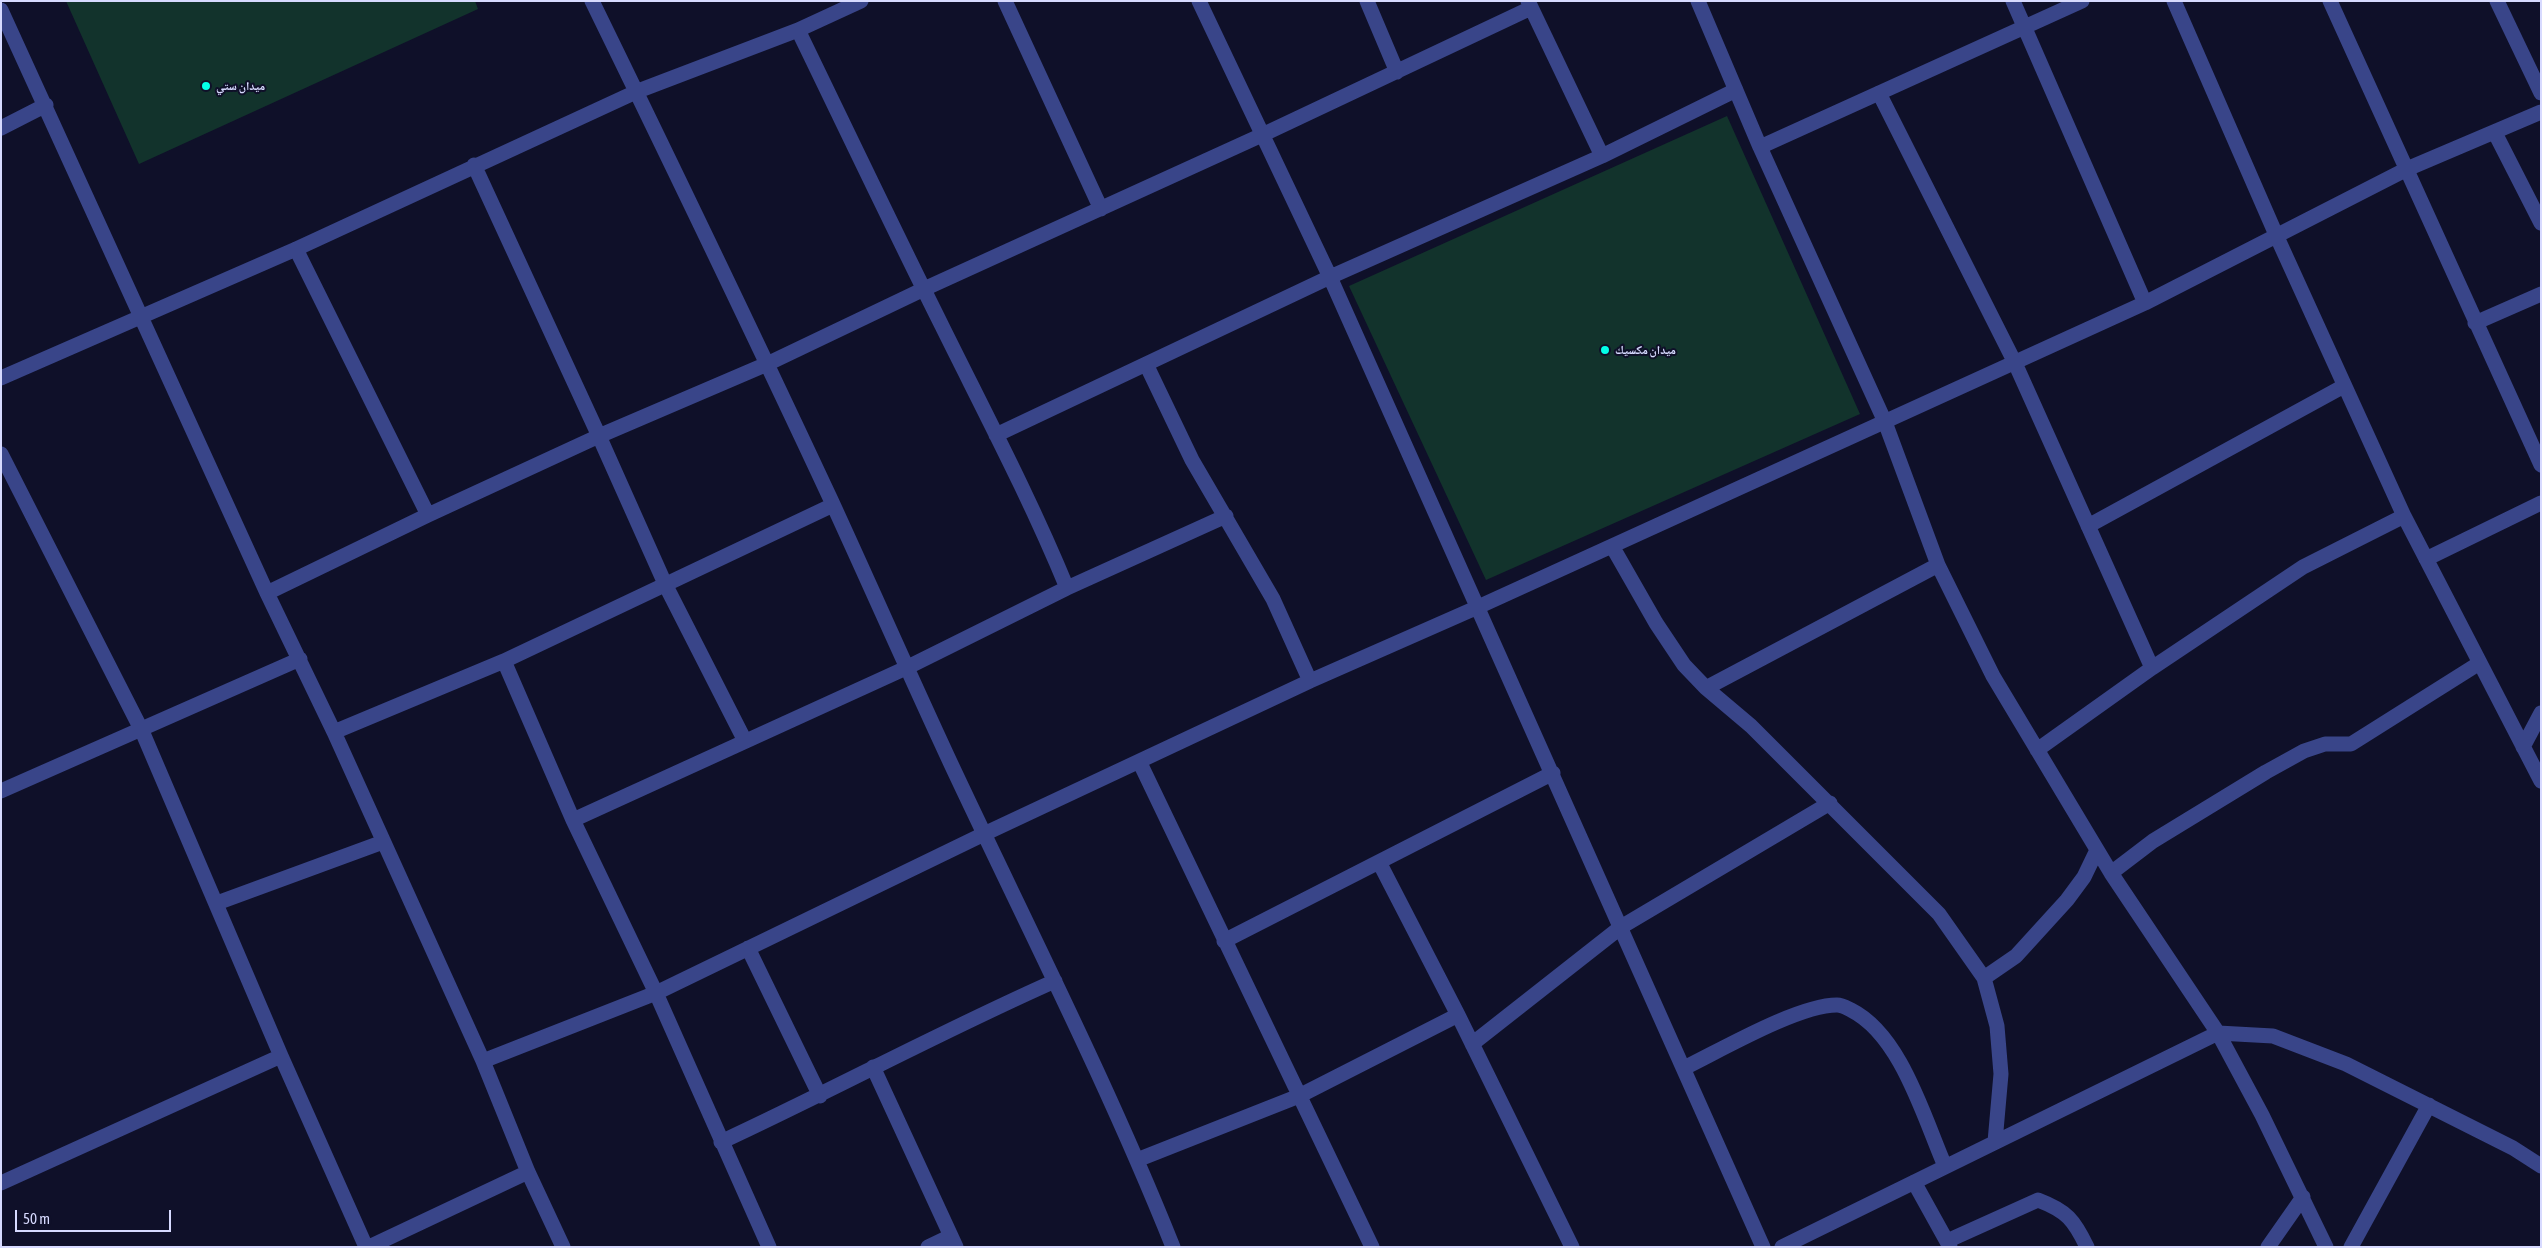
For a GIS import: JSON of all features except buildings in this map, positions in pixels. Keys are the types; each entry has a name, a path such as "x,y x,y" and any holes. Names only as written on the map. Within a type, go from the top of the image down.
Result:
{"street":[{"path":"592,1 638,91 768,364 906,668 1055,981 1137,1160 1173,1247"},
{"path":"1,378 296,249 638,91 798,30 862,1"},
{"path":"1005,1 1101,208"},
{"path":"1199,1 1330,278 1553,773 1763,1247"},
{"path":"1367,1 1397,72"},
{"path":"1698,1 1760,147 1885,422 1938,565 1993,676 2111,874 2218,1033 2303,1197 2326,1247"},
{"path":"2013,1 2145,303"},
{"path":"1760,147 2082,1"},
{"path":"2174,1 2277,237 2404,516 2478,664 2541,781"},
{"path":"2330,1 2541,465"},
{"path":"2497,1 2541,93"},
{"path":"268,593 428,515 600,436 768,364 924,289 1262,135 1397,72 1529,5 1602,156"},
{"path":"1,10 46,104 268,593 334,732 483,1061 528,1172 563,1247"},
{"path":"798,30 1041,524 1067,588"},
{"path":"996,435 1330,278 1602,156 1736,90"},
{"path":"1879,93 2015,363 2152,668"},
{"path":"1,128 46,104"},
{"path":"483,1061 656,993 984,834 1140,763 1310,681 1478,607 2145,303 2407,169 2541,112"},
{"path":"2495,133 2541,223"},
{"path":"474,166 600,436 666,586 745,741"},
{"path":"296,249 428,515"},
{"path":"2475,323 2541,294"},
{"path":"1146,364 1188,452 1273,599 1310,681"},
{"path":"2088,526 2344,386"},
{"path":"1,454 142,730 281,1056 368,1247 528,1172"},
{"path":"2426,559 2541,503"},
{"path":"334,732 504,661 666,586 833,505"},
{"path":"572,820 906,668 1067,588 1226,516"},
{"path":"2037,750 2152,668 2303,567 2404,516"},
{"path":"1612,546 1684,665 1706,688 1751,726 1830,803 1939,914 1984,978 1997,1026 2002,1074 1995,1142"},
{"path":"1706,688 1938,565"},
{"path":"1,790 142,730 300,659"},
{"path":"504,661 572,820 656,993 769,1247"},
{"path":"2111,874 2153,841 2288,759 2325,744 2352,744 2478,664"},
{"path":"2523,747 2541,713"},
{"path":"1140,763 1372,1247"},
{"path":"1224,941 1553,773"},
{"path":"1472,1044 1621,927 1830,803"},
{"path":"217,903 383,842"},
{"path":"1984,978 2016,956 2067,900 2084,877 2097,850"},
{"path":"1379,862 1458,1015 1572,1247"},
{"path":"748,948 820,1096"},
{"path":"721,1142 820,1096 873,1067 972,1018 1055,981"},
{"path":"1684,1068 1806,1010 1839,1004 1858,1014 1882,1035 1899,1058 1945,1166"},
{"path":"1137,1160 1299,1096 1458,1015"},
{"path":"1782,1247 2218,1033 2273,1036 2346,1064 2429,1104 2513,1148 2541,1166"},
{"path":"1,1182 281,1056"},
{"path":"873,1067 953,1242 928,1247"},
{"path":"2350,1247 2429,1104"},
{"path":"1914,1182 1949,1244 2038,1200 2059,1208 2075,1223 2087,1247"},
{"path":"2268,1247 2303,1197"}],"green space":[{"name":"ميدان ستي","path":"66,1 475,1 478,9 139,164"},
{"name":"ميدان مكسيك","path":"1727,116 1860,414 1486,580 1349,286"}],"place":[{"name":"ميدان ستي","path":"206,86"},
{"name":"ميدان مكسيك","path":"1605,350"}]}
